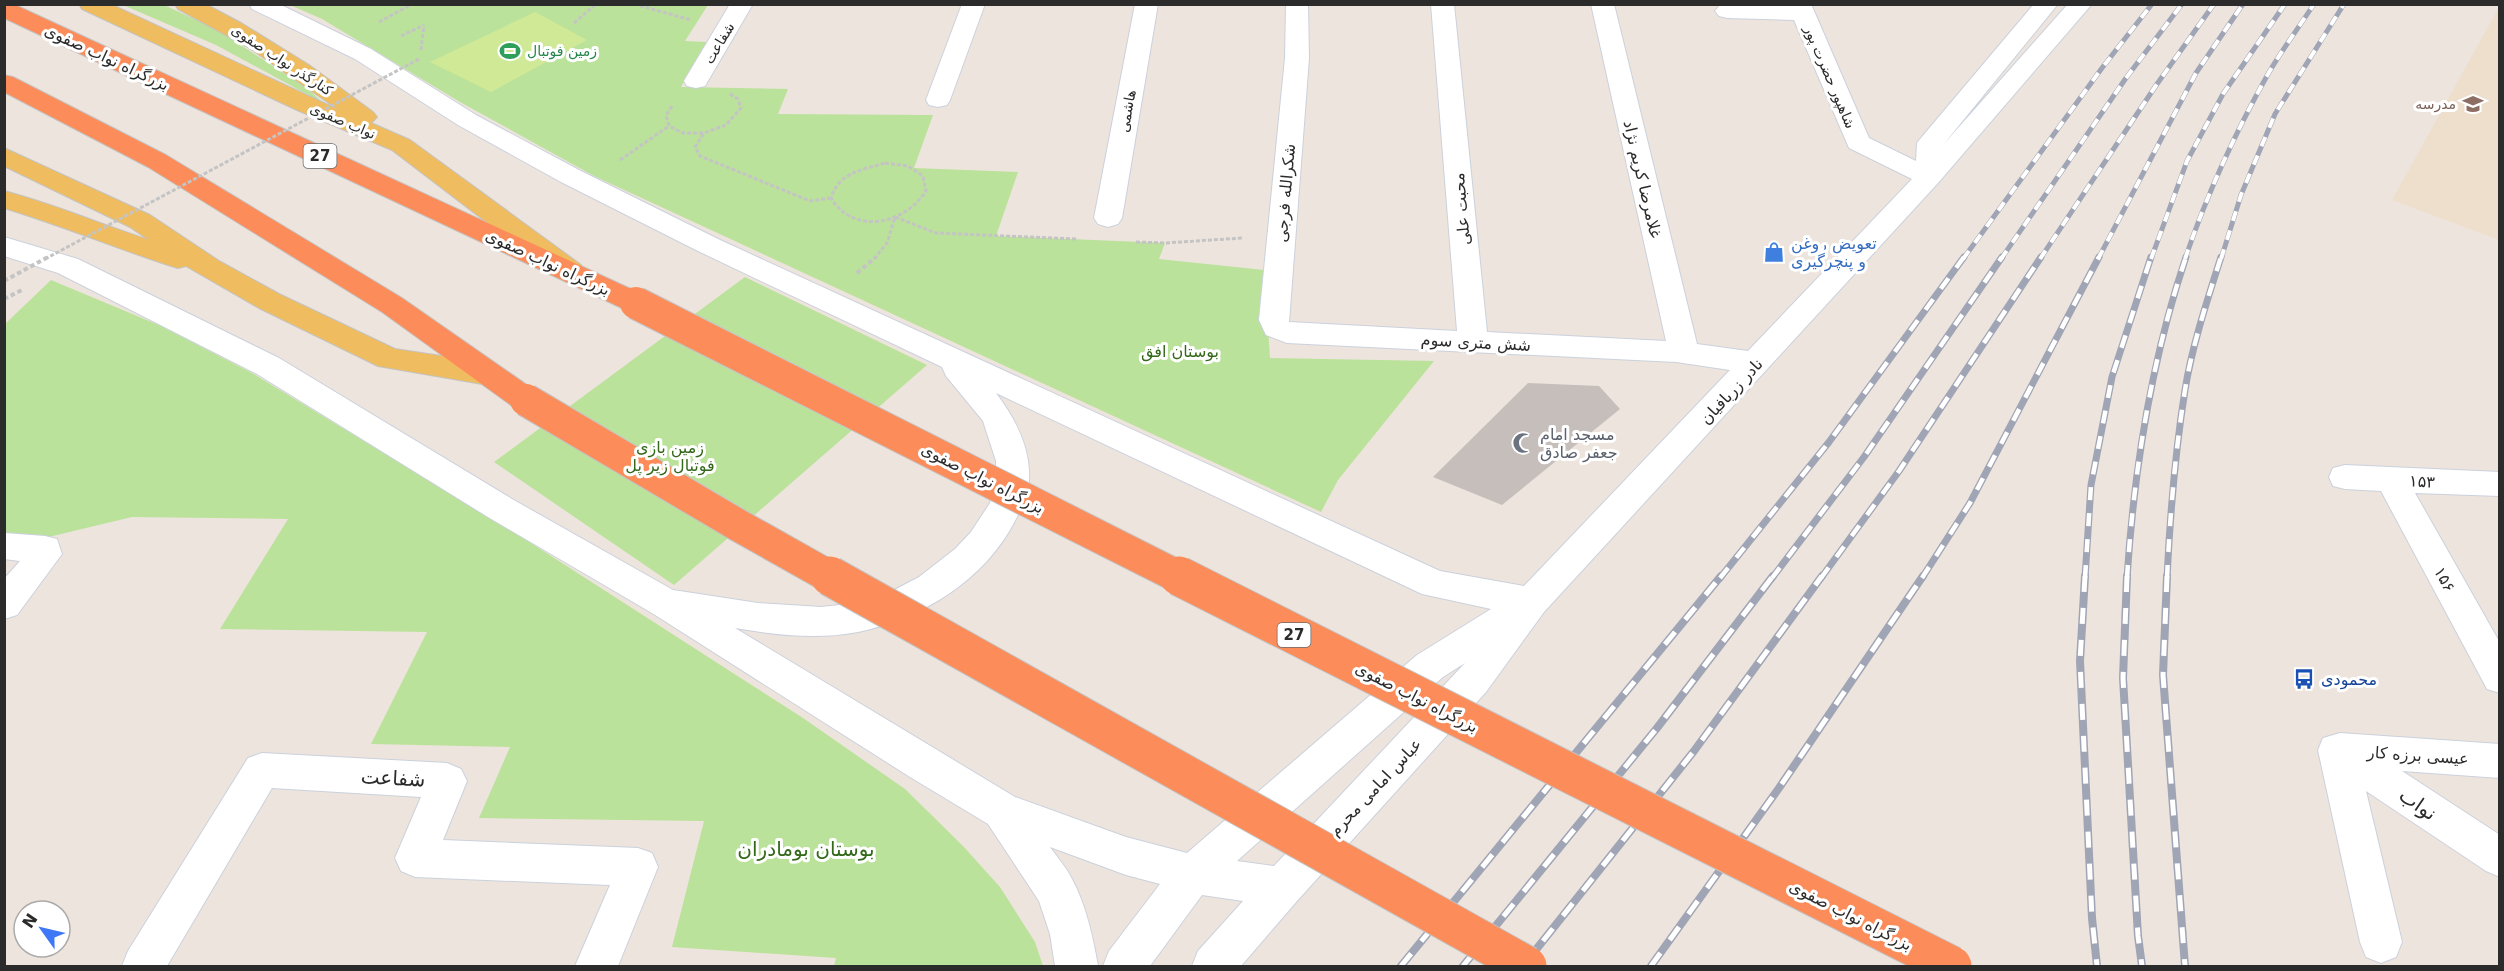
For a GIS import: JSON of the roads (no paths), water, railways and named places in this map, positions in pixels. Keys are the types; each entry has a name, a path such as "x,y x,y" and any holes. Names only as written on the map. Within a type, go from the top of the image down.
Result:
{"highway":[{"name":"بزرگراه نواب صفوی","path":"4,9 636,303 1952,966"},
{"path":"4,82 176,173 437,334 526,400 747,530 1527,966"}],"main road":[{"name":"نواب صفوی","path":"90,4 306,105 401,145 575,275"},
{"name":"کنارگذر نواب صفوی","path":"186,4 219,19 267,49 332,92 401,145"},
{"path":"4,156 140,221 209,268 388,359 488,374"},
{"path":"4,199 66,218 107,236 209,268"}],"street":[{"path":"260,4 363,54 467,120 585,183 825,299 1434,584 1531,602"},
{"name":"شفاعت","path":"696,81 742,4"},
{"path":"938,100 974,4"},
{"name":"هاشمی","path":"1108,218 1147,4"},
{"name":"شکرالله فرجی","path":"1277,328 1274,320 1297,58 1297,4"},
{"name":"محبت علی","path":"1442,4 1473,342"},
{"name":"غلامرضا کریم نژاد","path":"1602,4 1682,345 1676,352"},
{"path":"1929,177 1930,143 2047,4"},
{"name":"نادر زربافیان","path":"1531,602 1929,177 2081,4"},
{"path":"1726,11 1801,9"},
{"name":"شاهپور حضرت پور","path":"1801,9 1858,143 1929,177"},
{"path":"5,247 68,266 268,366 500,508 665,603 924,765 1002,811 1126,856 1193,874 1282,887"},
{"name":"شش متری سوم","path":"1277,328 1287,333 1676,352 1757,363"},
{"path":"665,603 797,621 838,621 883,611 914,598 962,565 995,526 1012,490 1012,462 988,400 945,355"},
{"name":"۱۵۳","path":"2345,477 2499,484"},
{"name":"۱۵۶","path":"2391,480 2499,678"},
{"path":"4,546 45,549 45,554 4,605"},
{"path":"1124,966 1193,874 1430,666 1531,602"},
{"name":"عباس امامی محرم","path":"1213,966 1282,887 1473,681 1531,602"},
{"path":"2337,750 2381,942"},
{"name":"عیسی برزه کار","path":"2337,750 2499,761"},
{"name":"نواب","path":"2337,750 2499,858"},
{"name":"شفاعت","path":"143,966 262,770 447,781 415,858 638,867 597,966"},
{"path":"1002,811 1057,892 1071,934 1076,966"}],"railway":[{"path":"1963,259 2102,68 2152,4"},
{"path":"2001,259 2126,78 2182,4"},
{"path":"2040,259 2157,84 2214,4"},
{"path":"2098,259 2196,73 2243,4"},
{"path":"2151,259 2187,161 2223,94 2285,4"},
{"path":"2185,259 2212,187 2244,119 2273,65 2314,4"},
{"path":"2221,259 2241,195 2275,114 2344,4"},
{"path":"1720,578 1829,442 1964,257"},
{"path":"1772,578 1864,457 2002,257"},
{"path":"1821,578 1899,471 2041,257"},
{"path":"1922,578 1970,503 2099,257"},
{"path":"2085,578 2091,485 2112,377 2151,257"},
{"path":"2127,578 2134,496 2146,416 2163,336 2186,257"},
{"path":"2167,578 2173,484 2185,390 2196,340 2221,257"},
{"path":"1401,966 1721,576"},
{"path":"1463,966 1657,728 1773,576"},
{"path":"1523,966 1694,751 1822,576"},
{"path":"1651,966 1779,788 1923,576"},
{"path":"2085,576 2080,661 2092,918 2097,966"},
{"path":"2127,576 2123,678 2138,936 2142,966"},
{"path":"2167,576 2163,675 2185,966"}],"place":[{"name":"زمین فوتبال","path":"510,51"},
{"name":"مدرسه","path":"2473,104"},
{"name":"تعویض روغن و پنچرگیری","path":"1774,252"},
{"name":"مسجد امام جعفر صادق","path":"1523,443"},
{"name":"محمودی","path":"2304,679"}],"park label":[{"name":"بوستان افق","path":"1180,351"},
{"name":"زمین بازی فوتبال زیر پل","path":"670,456"},
{"name":"بوستان بومادران","path":"806,849"}]}
